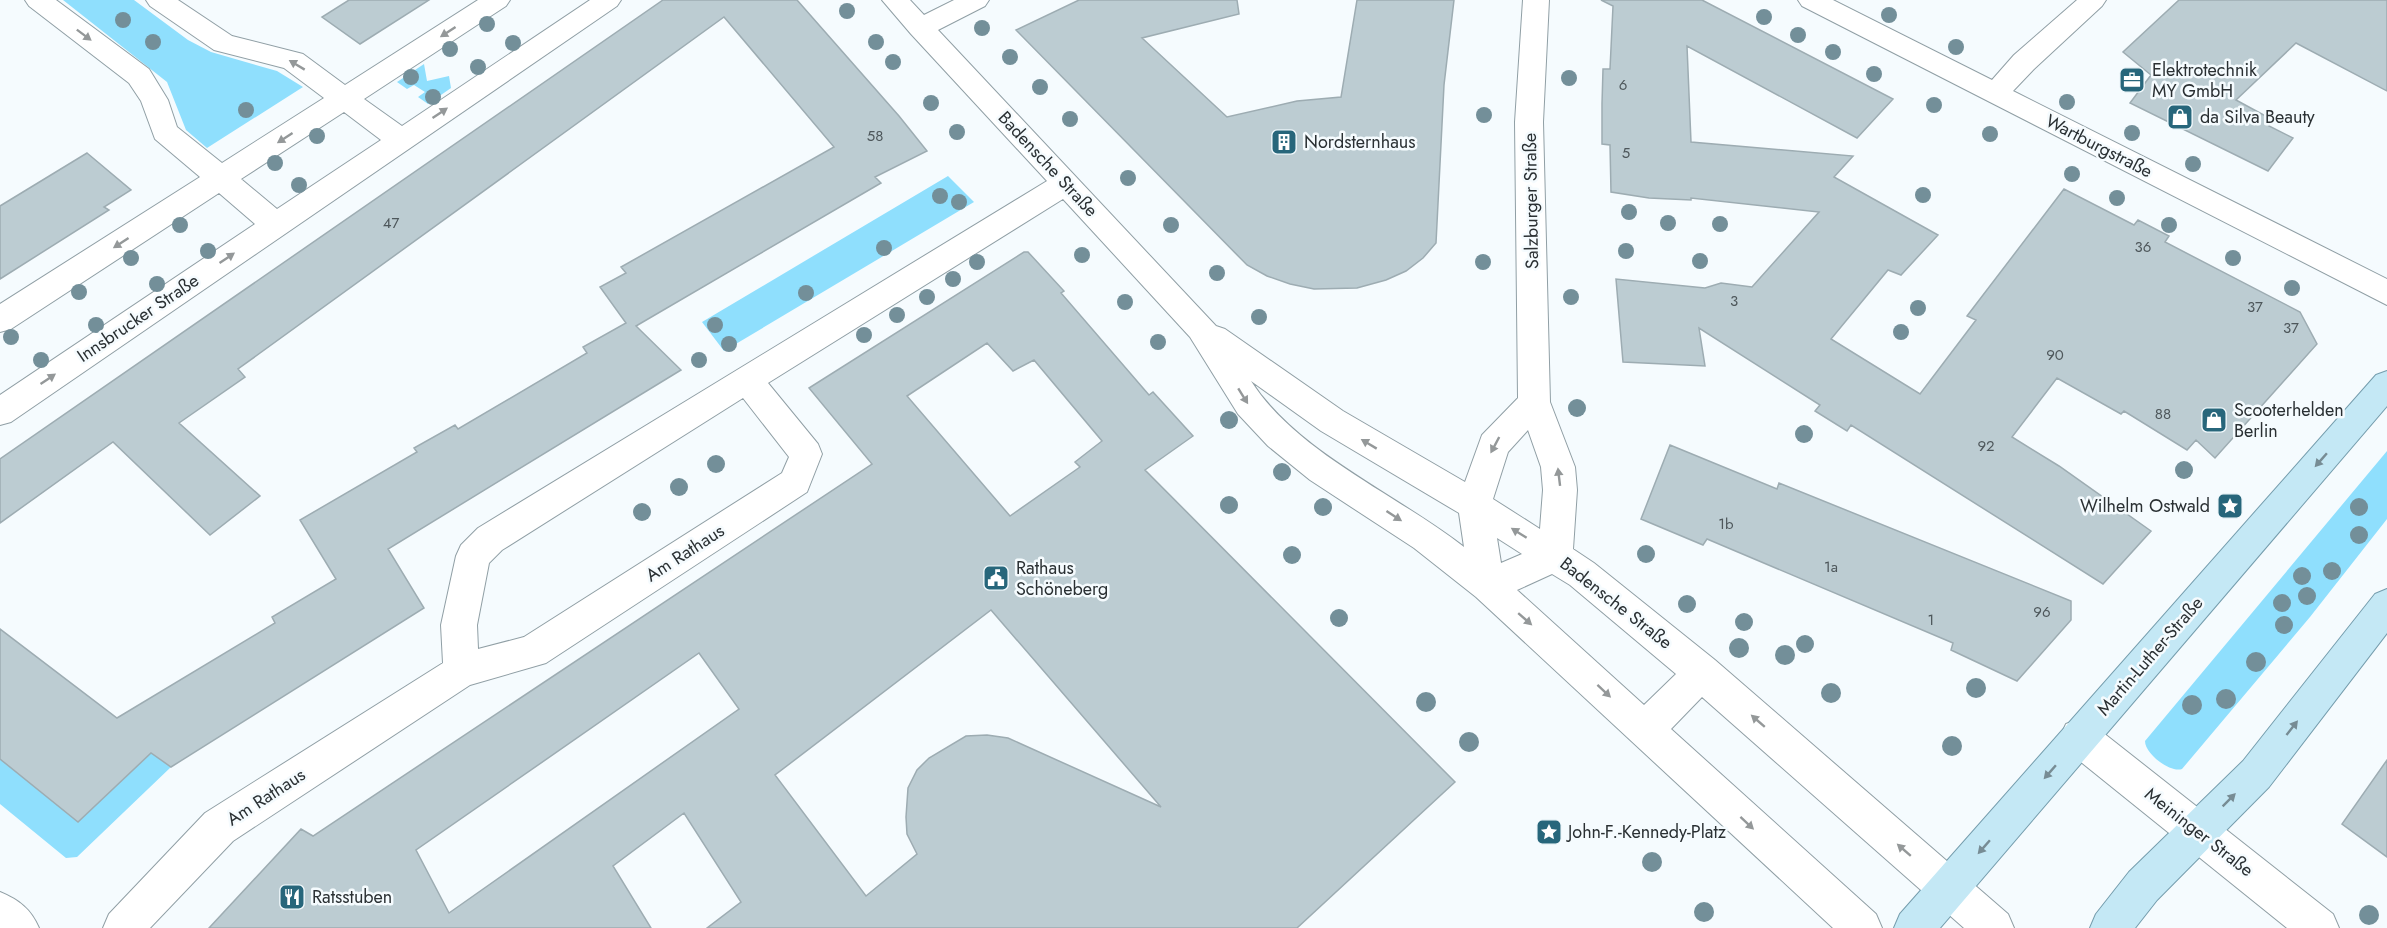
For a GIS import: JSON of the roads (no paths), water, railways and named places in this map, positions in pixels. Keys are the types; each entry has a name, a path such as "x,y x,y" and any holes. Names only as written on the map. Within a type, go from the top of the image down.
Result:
{"main road":[{"name":"Martin-Luther-Straße","path":"1914,928 2387,384"},
{"path":"2110,928 2143,886 2256,774 2387,605"}],"street":[{"path":"38,0 139,76 154,100 165,132 275,224"},
{"path":"159,0 223,43 293,61 401,140"},
{"path":"0,321 497,0"},
{"name":"Innsbrucker Straße","path":"0,412 608,0"},
{"name":"Badensche Straße","path":"895,0 1201,328 1332,421 1474,505 1582,574 1702,672 1994,928"},
{"path":"920,28 976,0"},
{"name":"Salzburger Straße","path":"1536,0 1530,122 1534,402 1558,467 1560,490 1555,556"},
{"name":"Wartburgstraße","path":"1810,0 2387,293"},
{"path":"1995,94 2024,62 2093,0"},
{"path":"461,671 459,625 473,556 490,539 1065,184"},
{"name":"Badensche Straße","path":"1201,328 1249,405 1280,436 1322,470 1426,537 1488,586 1862,928"},
{"name":"Am Rathaus","path":"123,928 219,827 461,671 533,651 795,482 806,454 747,380"},
{"path":"1534,402 1494,445 1474,505 1488,586 1555,556"},
{"path":"1646,729 1702,672"},
{"name":"Meininger Straße","path":"2079,737 2319,928"},
{"path":"0,912 19,928"}],"place":[{"name":"Elektrotechnik MY GmbH","path":"2132,80"},
{"name":"da Silva Beauty","path":"2180,117"},
{"name":"Nordsternhaus","path":"1284,142"},
{"name":"Scooterhelden Berlin","path":"2214,420"},
{"name":"Wilhelm Ostwald","path":"2230,506"},
{"name":"Rathaus Schöneberg","path":"996,578"},
{"name":"John-F.-Kennedy-Platz","path":"1549,832"},
{"name":"Ratsstuben","path":"292,897"}]}
